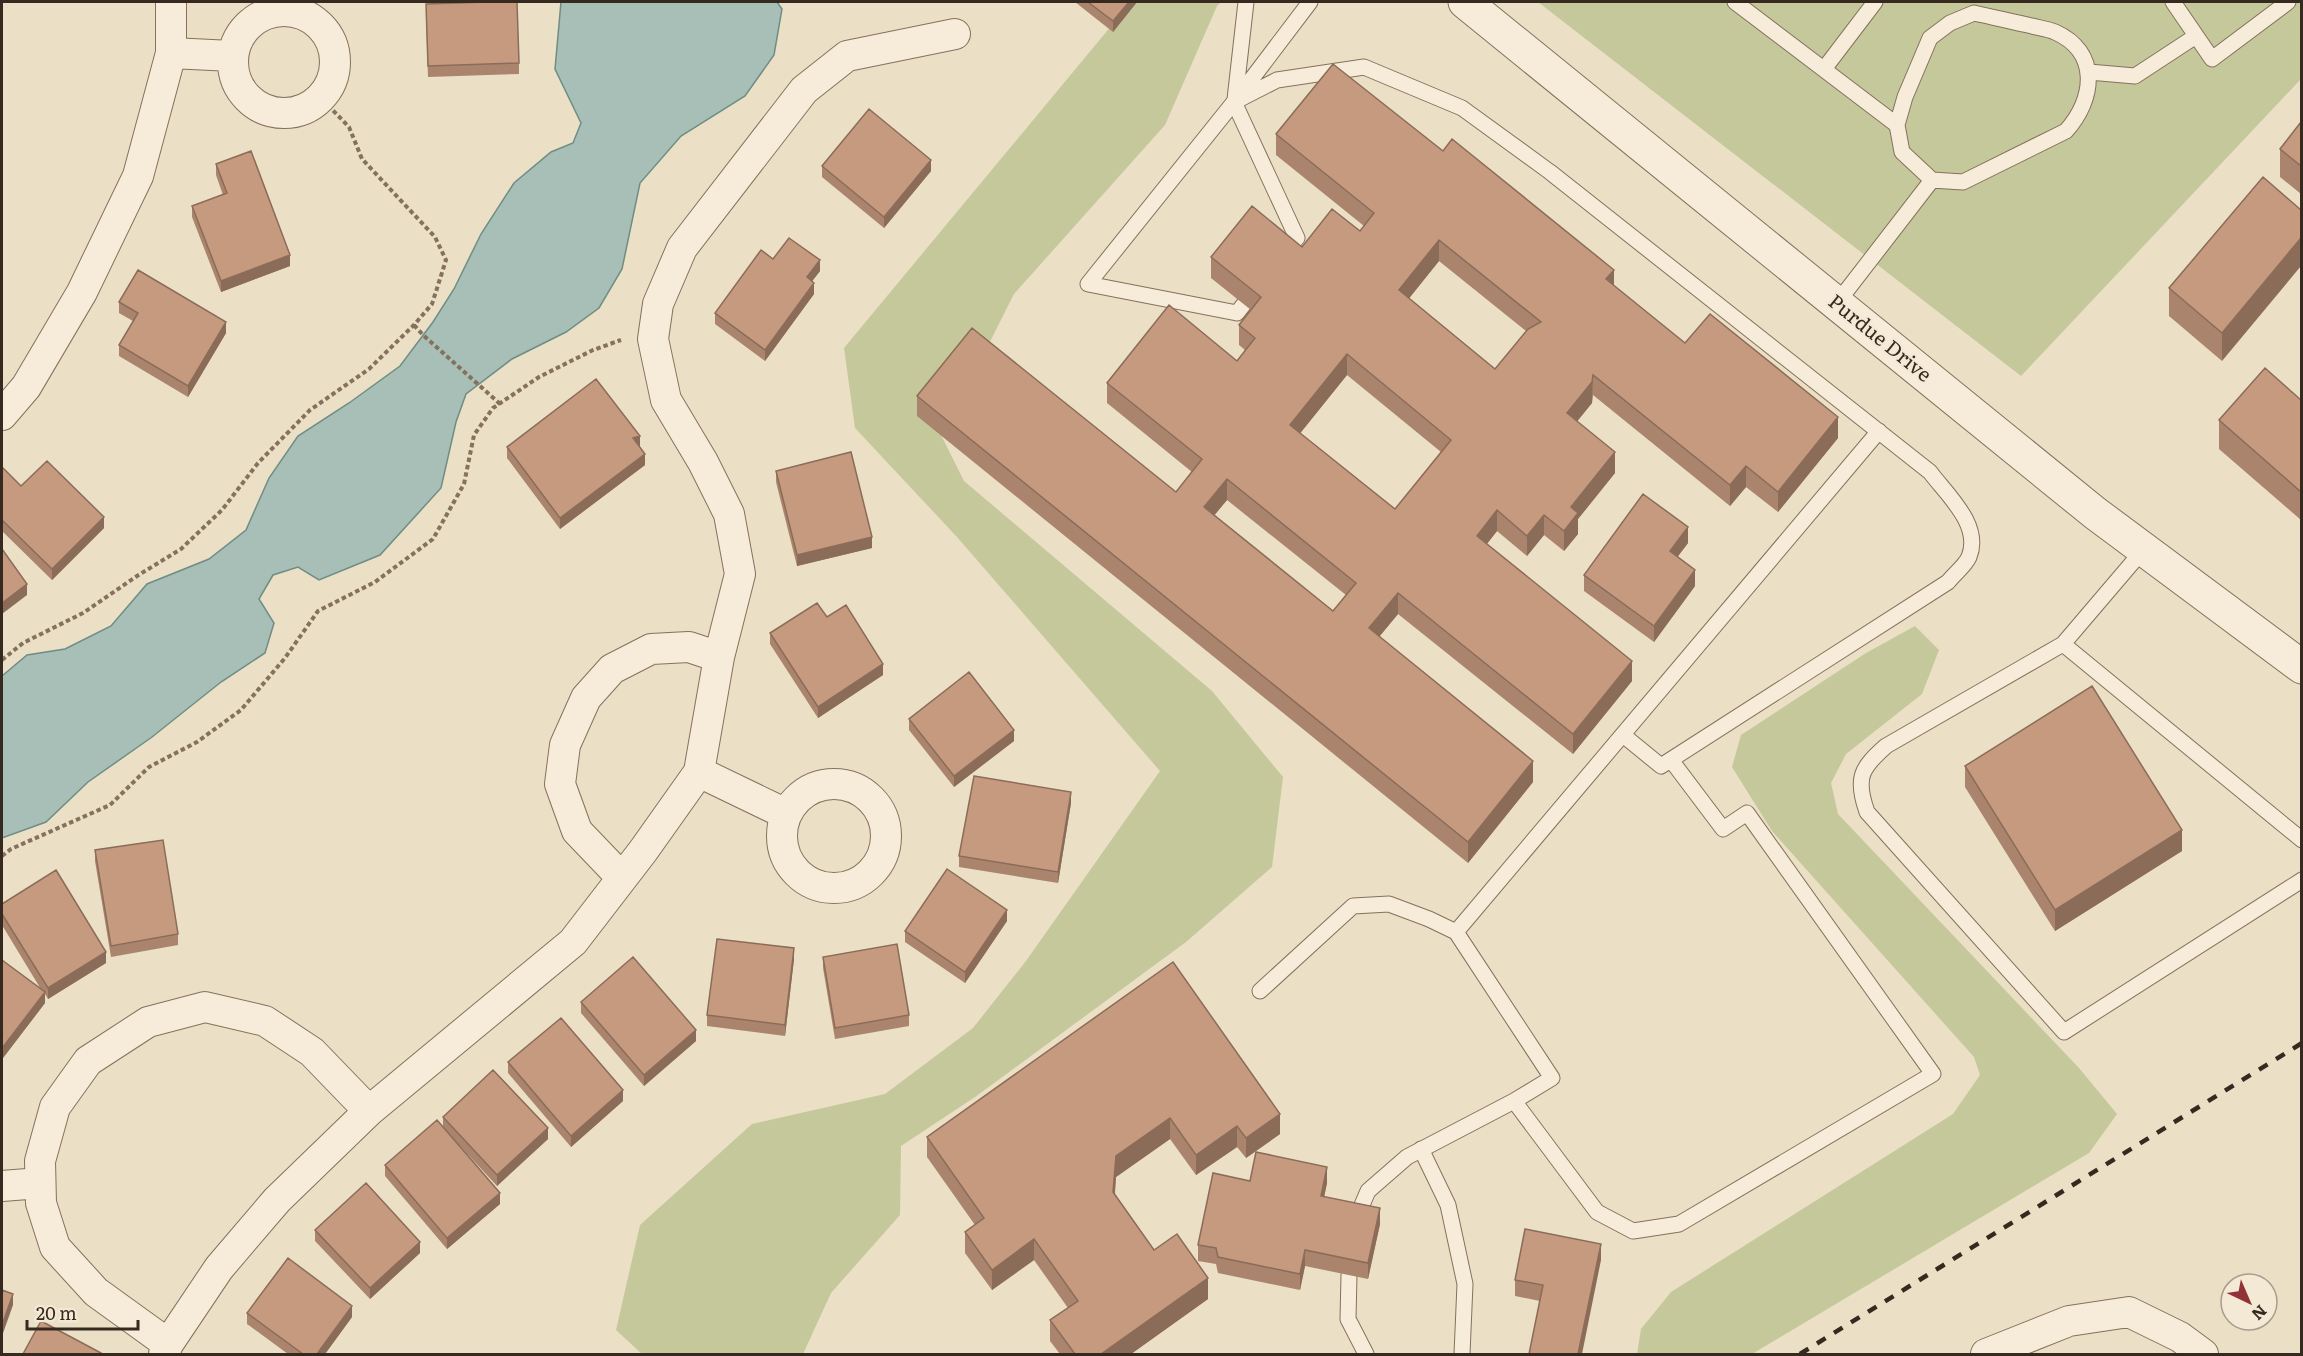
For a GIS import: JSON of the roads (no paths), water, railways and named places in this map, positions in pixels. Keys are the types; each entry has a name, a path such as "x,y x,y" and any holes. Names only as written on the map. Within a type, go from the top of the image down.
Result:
{"street":[{"path":"2,415 26,387 82,292 138,176 171,53 171,2"},
{"name":"Purdue Drive","path":"1465,2 2096,513 2301,667"},
{"path":"276,11 294,11 309,16 323,28 333,44 336,62 331,83 321,98 307,108 289,113 269,112 253,104 241,91 233,74 232,56 236,43 245,28 259,17 276,11"},
{"path":"369,1111 312,1052 265,1021 206,1007 148,1022 88,1062 55,1107 40,1161 40,1183 41,1203 55,1247 96,1292 166,1349 226,1259 277,1200 369,1111 573,942 622,878 699,772 719,657 740,574 729,514 703,462 666,400 653,339 658,304 682,248 804,90 847,56 955,34"},
{"path":"171,53 232,56"},
{"path":"622,878 577,831 560,783 565,745 573,726 586,698 612,669 651,649 689,647 719,657"},
{"path":"699,772 786,814"},
{"path":"2,1186 40,1183"},
{"path":"1986,1354 2069,1322 2129,1312 2180,1337 2203,1354"}],"lane":[{"path":"1246,2 1234,102 1297,238 1284,253"},
{"path":"1244,304 1237,313 1088,284 1234,102 1310,2"},
{"path":"1736,2 1897,125"},
{"path":"1824,69 1875,2"},
{"path":"2173,2 2212,58 2288,2"},
{"path":"1974,13 2054,31 2077,46 2089,72 2089,89 2078,118 2066,131 1963,182 1932,180 1902,153 1897,125 1905,97 1930,38 1950,23 1974,13"},
{"path":"2089,72 2135,76 2196,36"},
{"path":"1234,102 1277,80 1365,67 1462,108 1550,172 1930,472 1968,522 1973,542 1968,559 1948,582 1671,760 1660,766 1623,735"},
{"path":"1836,303 1932,180"},
{"path":"1456,933 1879,431"},
{"path":"2144,549 2063,644 1886,746 1867,763 1862,776 1860,795 1867,812 2064,1032 2301,880"},
{"path":"2063,644 2301,840"},
{"path":"1514,1101 1597,1212 1633,1231 1679,1224 1933,1074 1747,813 1723,829 1671,760"},
{"path":"1260,990 1353,906 1389,904 1429,919 1456,933 1551,1078 1514,1101 1407,1157 1368,1191 1356,1219"},
{"path":"1421,1149 1448,1205 1465,1284 1462,1354"},
{"path":"1349,1275 1348,1319 1366,1354"}],"water":[{"path":"561,2 777,2 782,9 774,55 745,96 681,136 640,183 622,269 599,308 566,332 512,359 466,394 456,422 441,488 380,555 319,580 298,567 273,575 259,599 274,623 265,653 221,682 152,737 88,782 46,822 2,838 2,676 27,655 65,649 111,626 147,584 209,559 246,530 269,478 298,436 400,366 454,289 481,234 514,183 551,152 573,143 581,123 555,69"}],"railway":[{"path":"1800,1354 2302,1043"}]}
